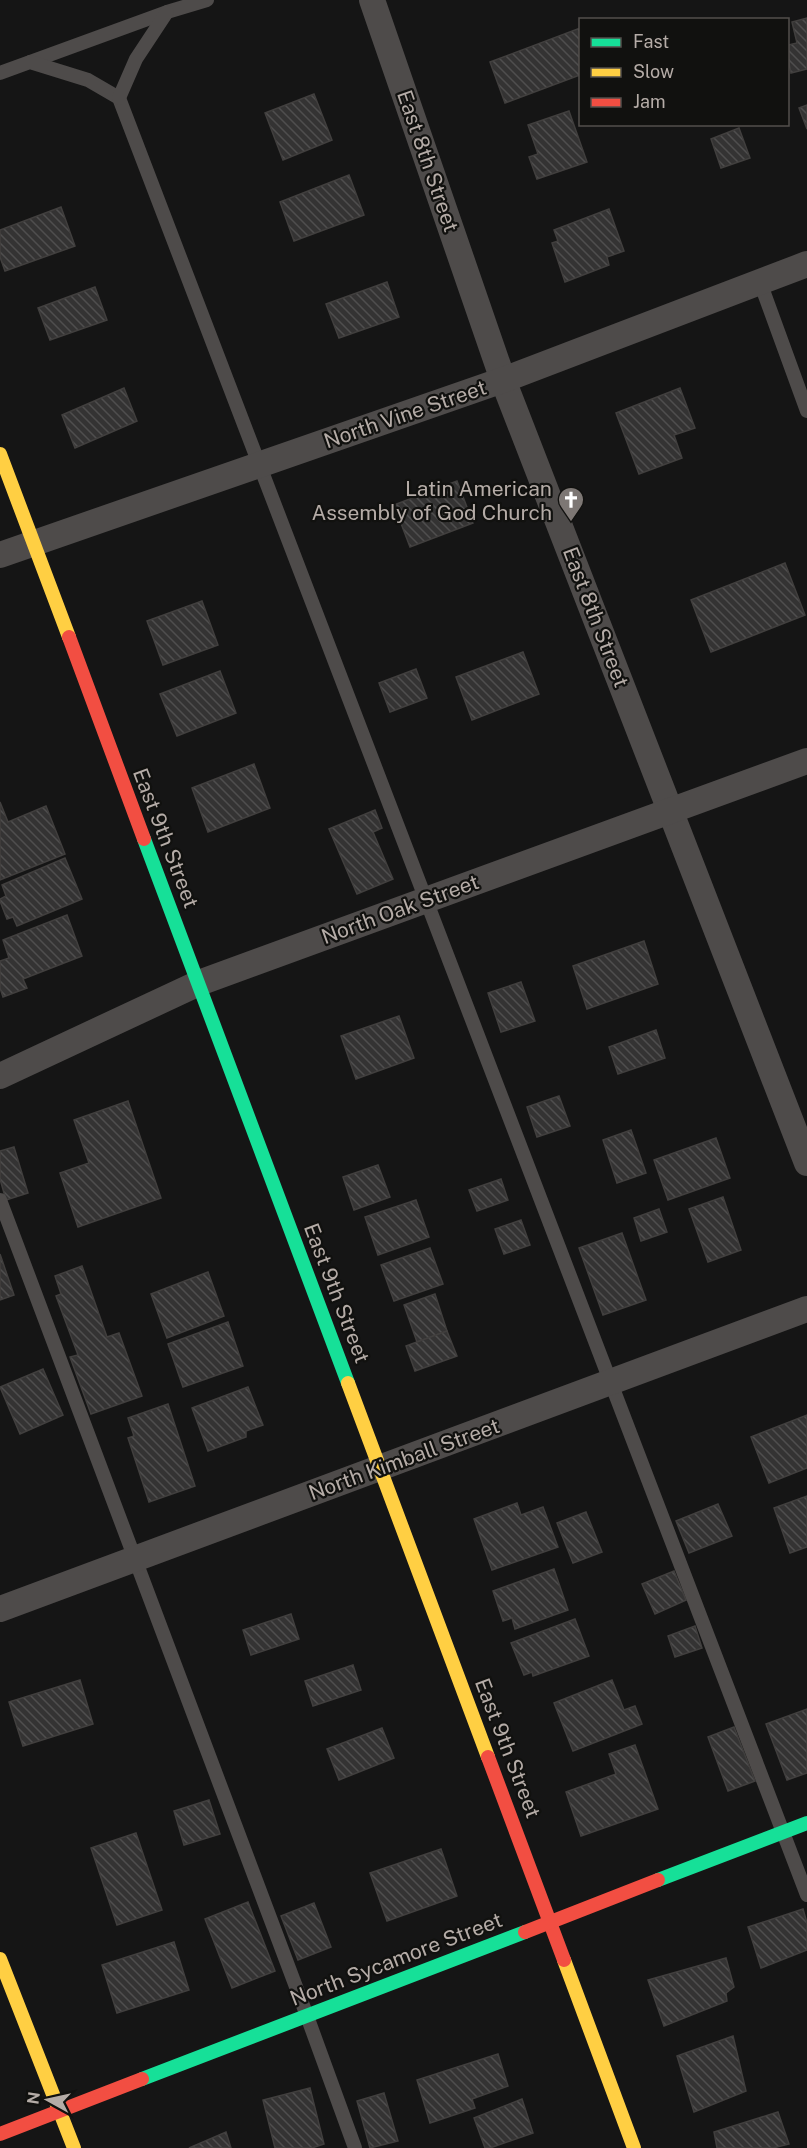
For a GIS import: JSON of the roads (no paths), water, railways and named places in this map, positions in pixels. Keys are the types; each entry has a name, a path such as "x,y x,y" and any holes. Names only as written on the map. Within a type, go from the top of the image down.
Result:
{"street":[{"name":"East 8th Street","path":"372,0 503,380 807,1163"},
{"name":"North Vine Street","path":"0,555 503,380 807,264"},
{"name":"East 9th Street","path":"0,454 634,2148"},
{"name":"North Oak Street","path":"0,1076 199,983 807,760"},
{"name":"North Kimball Street","path":"0,1609 807,1309"},
{"name":"North Sycamore Street","path":"0,2134 807,1823"},
{"path":"0,1959 74,2148"}],"lane":[{"path":"0,73 167,12 207,0"},
{"path":"119,98 136,59 167,12"},
{"path":"30,62 88,80 119,98 807,1895"},
{"path":"760,282 807,411"},
{"path":"0,1200 355,2148"}],"place":[{"name":"Latin American Assembly of God Church","path":"571,523"}]}
